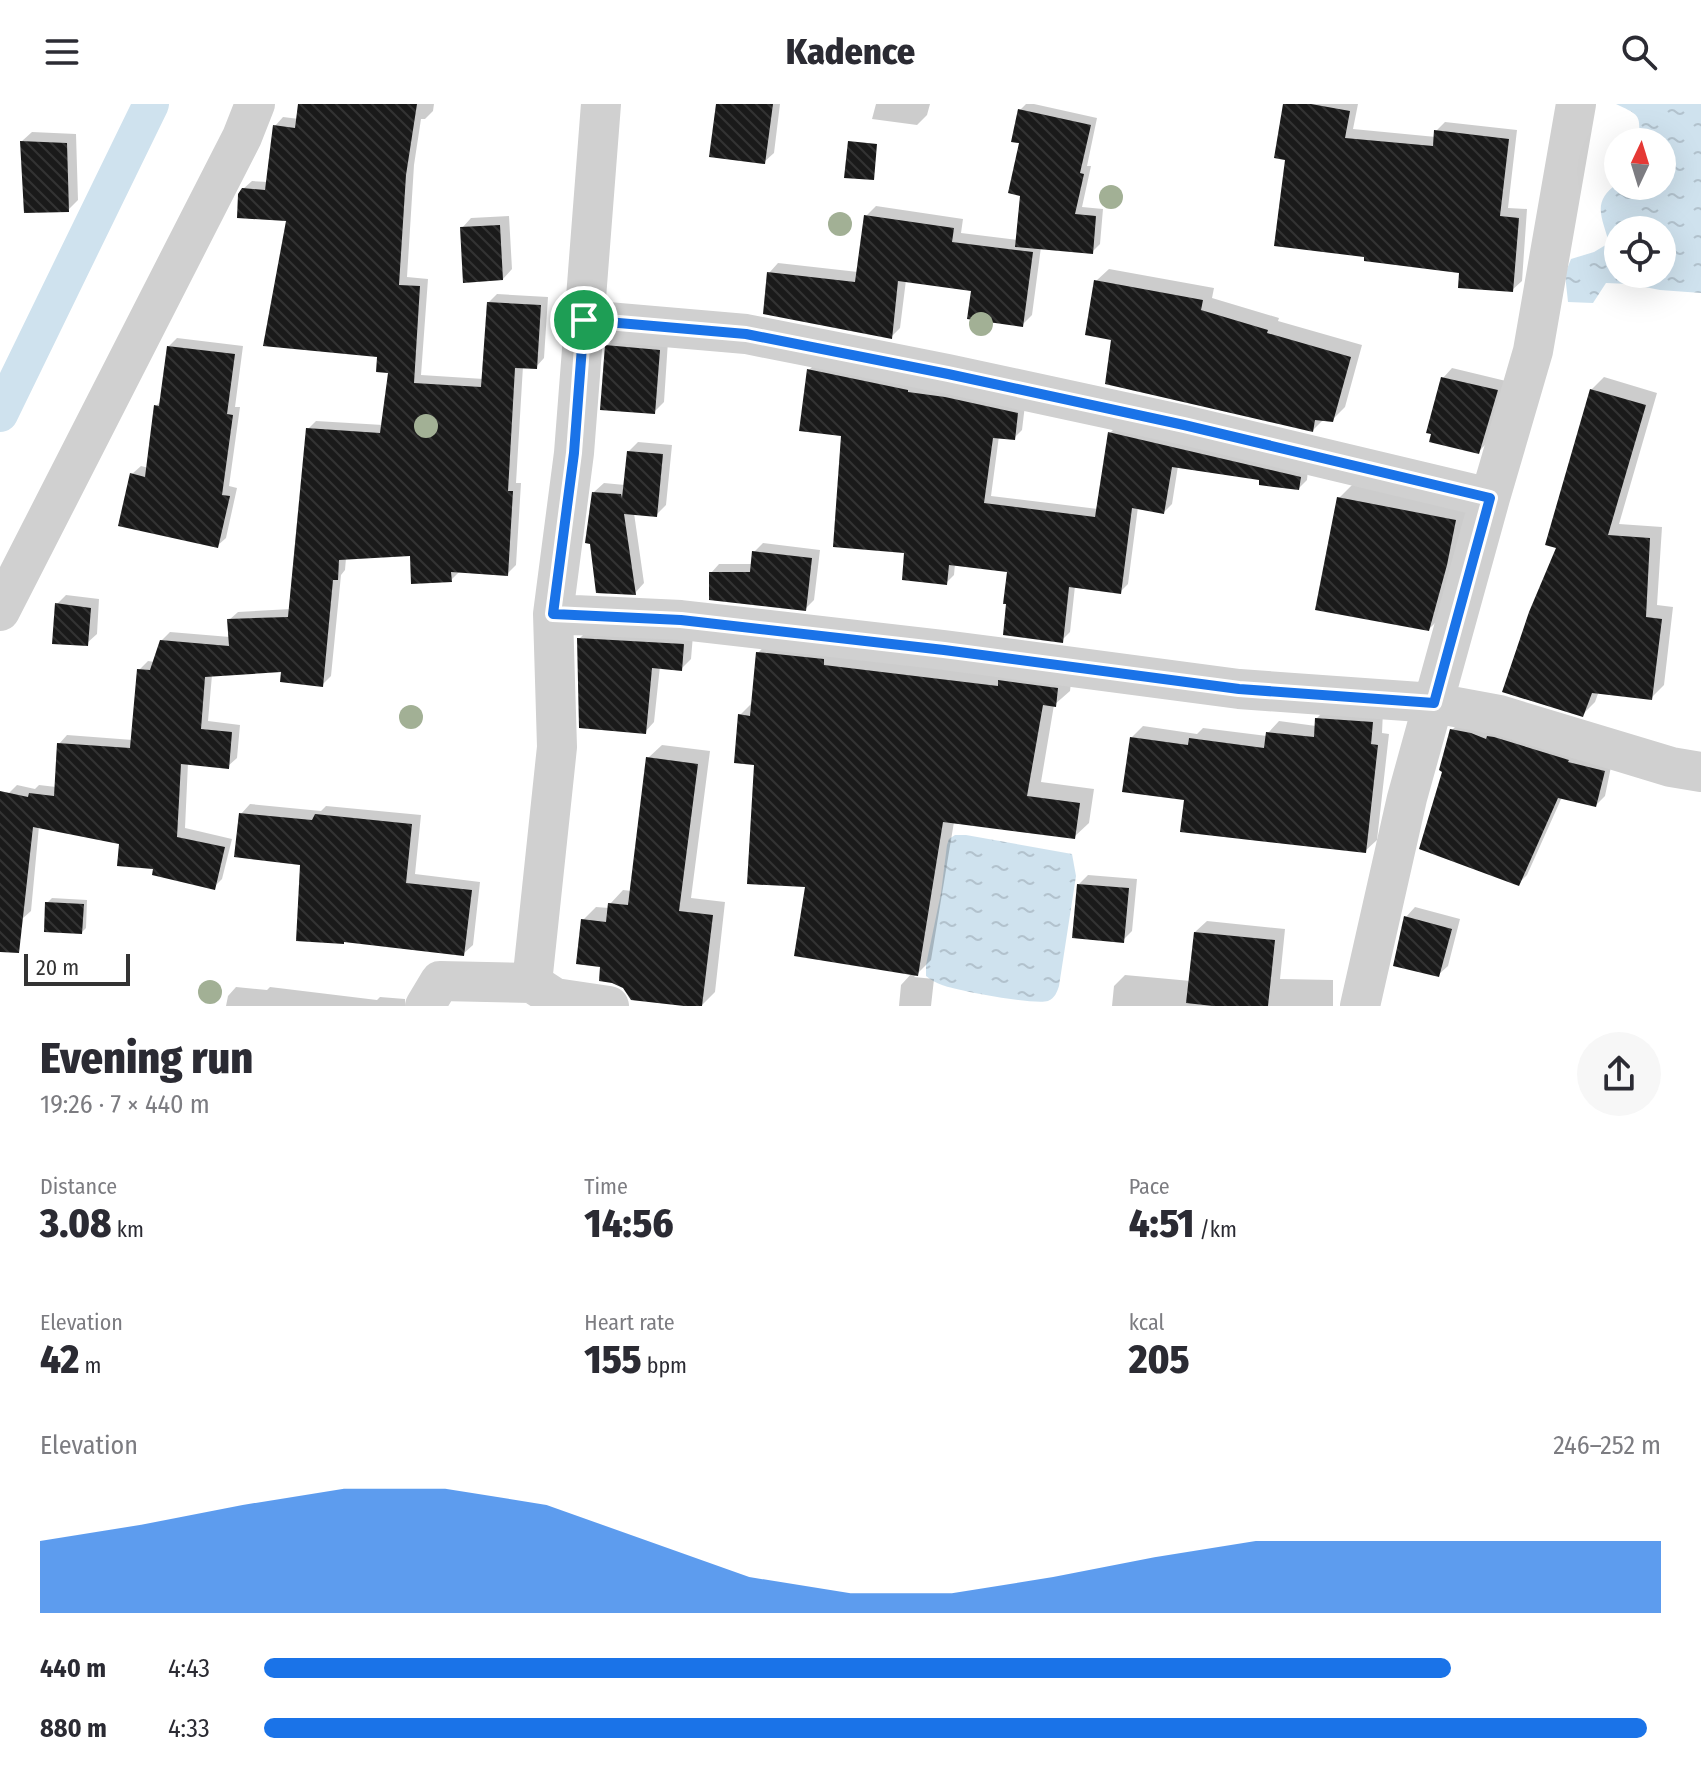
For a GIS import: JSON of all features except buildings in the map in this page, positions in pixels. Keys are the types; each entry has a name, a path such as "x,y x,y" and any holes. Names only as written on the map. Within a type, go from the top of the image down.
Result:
{"street":[{"path":"0,611 235,151 255,104"},
{"path":"532,983 557,747 553,614 574,453 601,104"},
{"path":"1360,1006 1407,798 1533,351 1576,104"},
{"path":"584,320 746,334 1184,425 1490,498"},
{"path":"553,614 681,620 944,650 1239,689 1434,703 1499,715 1671,767 1701,772"},
{"path":"425,1006 440,981 532,983 555,998 609,1006"}],"water":[{"path":"1616,104 1701,104 1701,293 1650,288 1676,288 1676,216 1604,216 1604,224 1601,203 1604,197 1604,200 1676,200 1676,128 1639,128 1635,114"},
{"path":"1604,246 1604,286 1593,303 1568,302 1565,274 1571,259"},
{"path":"955,835 1072,854 1076,876 1059,986 1050,1000 1028,1001 979,994 942,985 926,976 947,845"}],"waterway":[{"path":"0,414 151,104"}],"route":[{"path":"584,320 746,334 1184,425 1490,498 1434,703 1239,689 944,650 681,620 553,614 574,453 584,320"}]}
